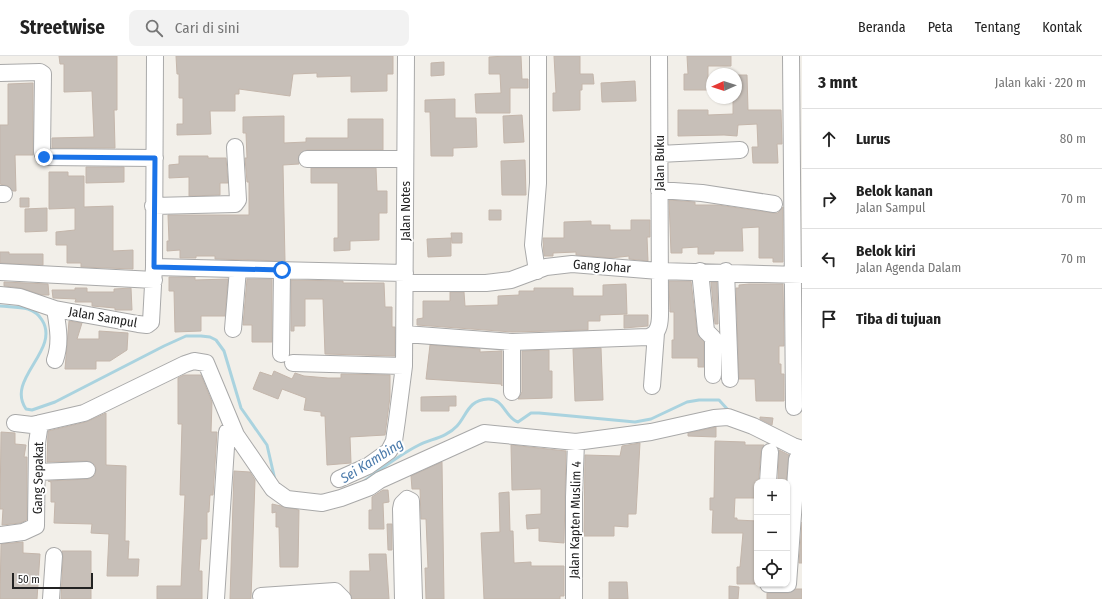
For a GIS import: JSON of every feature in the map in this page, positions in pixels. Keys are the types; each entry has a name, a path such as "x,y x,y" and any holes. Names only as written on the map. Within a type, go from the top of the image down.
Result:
{"street":[{"name":"Jalan Sampul","path":"54,360 58,352 59,337 55,309 147,325 152,318 154,274 153,206 155,158 155,56"},
{"name":"Jalan Notes","path":"339,479 368,466 389,451 394,441 404,366 405,334 406,56"},
{"path":"537,271 533,245 538,183 538,56"},
{"name":"Jalan Buku","path":"652,386 656,333 659,328 660,305 660,56"},
{"path":"791,56 797,275 794,407"},
{"path":"0,73 40,72 43,74 42,152 44,157 155,158"},
{"path":"153,206 235,204 238,200 235,146"},
{"path":"660,154 740,150"},
{"path":"307,159 405,159"},
{"path":"659,190 702,193 774,204"},
{"name":"Gang Johar","path":"0,272 154,274 238,269 282,270 486,284 511,280 546,267 572,264 659,271 726,271 797,275"},
{"path":"233,329 238,269"},
{"path":"282,270 287,358 404,366"},
{"path":"700,271 706,330 713,338 712,375"},
{"path":"726,271 730,379"},
{"path":"0,295 20,297 55,309"},
{"path":"405,334 512,342 648,337 656,333"},
{"path":"512,342 512,392"},
{"name":"Gang Sepakat","path":"0,535 23,532 36,526 37,443 40,423 84,413 185,364 200,361 206,363 214,379 236,435 273,490 287,499 322,503 342,498 370,487 380,480 484,433 576,442"},
{"path":"576,442 651,432 714,418 728,417 753,426 793,446 800,454 791,584"},
{"path":"15,423 21,425 40,423"},
{"path":"216,599 227,432"},
{"name":"Jalan Kapten Muslim 4","path":"574,599 574,497 576,442"},
{"path":"768,479 770,452"},
{"path":"37,472 87,470"},
{"path":"52,599 54,556"},
{"path":"406,588 414,599"},
{"path":"261,596 335,591 343,599"}],"building":[{"path":"59,56 117,56 117,110 114,110 115,148 52,148 52,138 94,137 92,91 64,92 64,64 60,64"},
{"path":"176,56 393,56 393,74 387,74 387,91 351,92 351,76 317,77 317,73 293,74 290,96 239,89 239,94 235,94 235,111 210,111 211,134 177,135 177,124 183,124 183,98 179,98 179,74 177,74"},
{"path":"521,56 522,79 528,79 528,88 510,88 510,113 476,113 475,94 501,93 500,74 489,74 489,57"},
{"path":"554,56 580,56 580,74 593,74 594,84 582,84 582,90 580,90 580,110 553,111 553,93 556,93"},
{"path":"687,56 731,56 731,66 708,66 708,68 706,68 706,90 684,90 684,74 688,74"},
{"path":"444,62 444,75 431,76 431,63"},
{"path":"742,75 747,75 748,110 781,110 782,144 777,144 778,163 753,163 752,147 758,147 757,124 738,125 737,136 678,136 678,110 708,110 708,115 733,114 733,104 742,104"},
{"path":"635,81 636,101 602,102 601,83"},
{"path":"33,83 33,155 15,155 16,191 13,191 8,186 0,184 0,125 8,125 8,84"},
{"path":"455,99 455,118 476,118 477,147 453,148 453,156 431,156 430,112 425,112 425,100"},
{"path":"522,115 524,142 504,143 503,116"},
{"path":"284,116 284,143 306,142 306,138 348,138 348,119 383,119 383,150 307,150 299,155 299,164 283,165 285,261 215,259 215,256 180,258 180,250 167,251 167,241 169,241 168,215 249,215 249,182 247,182 245,158 247,158 246,133 243,133 243,117"},
{"path":"179,156 208,156 208,158 226,158 228,183 220,183 220,195 189,196 189,177 169,178 169,165 179,164"},
{"path":"525,160 526,195 502,195 501,161"},
{"path":"86,167 124,167 124,182 86,183"},
{"path":"311,168 376,168 377,191 387,191 387,213 379,213 379,240 350,241 350,250 334,251 334,238 338,238 338,183 311,183"},
{"path":"49,172 68,172 68,176 84,176 84,207 113,206 113,251 133,250 133,269 81,267 81,263 67,263 67,245 56,245 56,232 75,230 75,208 49,209"},
{"path":"20,198 29,198 29,207 20,207"},
{"path":"669,200 695,202 695,205 718,205 773,213 778,213 783,207 783,262 773,262 773,258 759,258 759,227 742,228 743,251 714,251 714,254 698,254 698,247 682,248 682,253 671,253"},
{"path":"47,208 47,231 25,232 25,209"},
{"path":"489,210 501,210 501,220 489,220"},
{"path":"631,220 650,220 650,237 647,237 648,261 629,259 629,256 611,258 576,255 576,252 553,253 553,256 544,256 543,238 564,238 564,222 591,221 591,225 610,225 610,230 631,230"},
{"path":"451,233 462,233 462,243 452,243"},
{"path":"451,238 451,256 428,257 427,239"},
{"path":"0,252 9,252 9,254 43,254 43,265 0,263"},
{"path":"169,277 195,277 195,280 228,279 225,316 201,316 201,331 175,332 174,291 169,291"},
{"path":"247,279 272,279 272,342 252,342 252,325 243,325"},
{"path":"291,280 343,281 343,283 384,283 385,307 392,307 392,327 395,327 395,356 325,354 323,299 305,299 305,326 294,326 294,331 291,331"},
{"path":"669,281 691,281 697,332 704,342 704,367 698,367 698,358 672,358 672,340 674,340 674,312 670,312"},
{"path":"4,282 48,284 49,295 42,295 21,288 4,286"},
{"path":"711,282 717,282 718,324 715,324"},
{"path":"626,284 627,314 600,315 600,321 588,321 588,330 512,332 417,325 417,319 423,318 423,301 450,301 450,292 464,292 465,306 498,305 498,296 519,295 519,291 534,291 534,288 573,288 573,296 603,296 603,285"},
{"path":"783,284 784,346 779,346 779,364 781,364 781,374 784,374 784,401 756,401 755,379 739,379 736,288 739,288 739,285"},
{"path":"75,288 87,288 87,292 114,292 114,289 131,288 132,310 115,310 115,308 92,306 92,302 75,302 76,299 53,298 52,290 75,290"},
{"path":"624,315 648,315 648,326 624,328"},
{"path":"69,321 82,323 77,339 99,339 99,331 128,333 127,350 110,361 96,361 96,369 65,369"},
{"path":"430,345 480,349 480,352 502,351 502,386 501,384 426,379"},
{"path":"601,348 603,400 575,401 573,349"},
{"path":"549,350 549,371 552,371 552,398 518,399 522,392 522,351"},
{"path":"274,371 292,379 295,373 304,376 328,378 341,378 341,374 390,375 390,397 385,435 350,437 351,463 327,465 325,416 321,416 321,412 304,410 306,398 282,389 278,399 253,389 260,372 272,376"},
{"path":"184,375 201,375 212,402 211,432 217,432 213,495 210,495 209,512 207,512 207,539 201,539 199,571 202,571 202,599 157,599 157,586 181,586 185,495 180,495 182,424 178,424 178,378"},
{"path":"456,396 456,406 449,406 449,411 421,411 421,397"},
{"path":"106,413 106,465 126,466 125,541 129,541 128,559 139,559 138,576 107,576 109,534 91,533 92,524 54,523 55,502 51,502 51,482 48,481 88,479 95,475 96,469 95,465 87,461 47,462 48,431 86,422"},
{"path":"760,417 773,418 772,425 760,419"},
{"path":"716,427 716,437 688,436 688,433"},
{"path":"1,432 15,433 15,444 26,445 24,457 27,457 27,520 20,523 2,525 3,509 0,509"},
{"path":"715,441 745,442 745,445 764,445 761,451 759,479 754,479 754,498 735,498 734,518 737,518 737,520 754,521 754,584 737,584 737,567 740,567 743,533 712,533 713,510 710,510 710,498 714,498"},
{"path":"640,443 636,514 628,514 628,527 614,526 614,536 584,536 585,455 620,456 622,446"},
{"path":"511,445 566,451 564,543 539,541 539,528 527,529 526,515 541,514 541,489 512,490"},
{"path":"779,450 789,455 786,479 778,479"},
{"path":"442,462 444,599 426,599 425,568 428,568 426,519 421,519 420,489 412,489 411,476"},
{"path":"234,471 250,472 255,480 251,599 230,599"},
{"path":"383,490 388,490 389,502 383,503 384,529 369,529 369,510 372,510 372,497"},
{"path":"509,492 510,531 513,531 514,563 531,562 531,566 564,566 564,596 560,596 560,599 484,599 481,533 500,532 499,493"},
{"path":"272,504 299,510 298,567 280,567 279,527 276,527 276,512 272,513"},
{"path":"802,522 802,563 799,563"},
{"path":"387,524 392,524 392,550 388,550"},
{"path":"23,542 23,553 40,554 37,599 0,599 1,544"},
{"path":"62,551 91,551 91,599 61,599"},
{"path":"369,554 386,554 389,599 352,599 350,593 350,571 370,571"},
{"path":"609,582 627,582 628,599 609,599"},
{"path":"729,586 739,587 738,599 729,599"},
{"path":"796,589 802,589 802,599 767,599 767,593 788,593"}],"waterway":[{"name":"Sei Kambing","path":"0,306 25,308 36,313 41,318 46,331 45,342 22,387 21,398 26,409 32,410 55,402 186,336 210,337 216,340 224,351 241,408 267,445 275,480"},
{"name":"Sei Kambing","path":"363,482 390,462 412,449 449,433 457,426 472,405 481,400 488,399 498,402 510,417 518,422 531,413 635,422 651,419 687,402 699,400 719,400 729,411"}],"route":[{"path":"44,157 155,158 153,206 154,267 282,270"}]}
